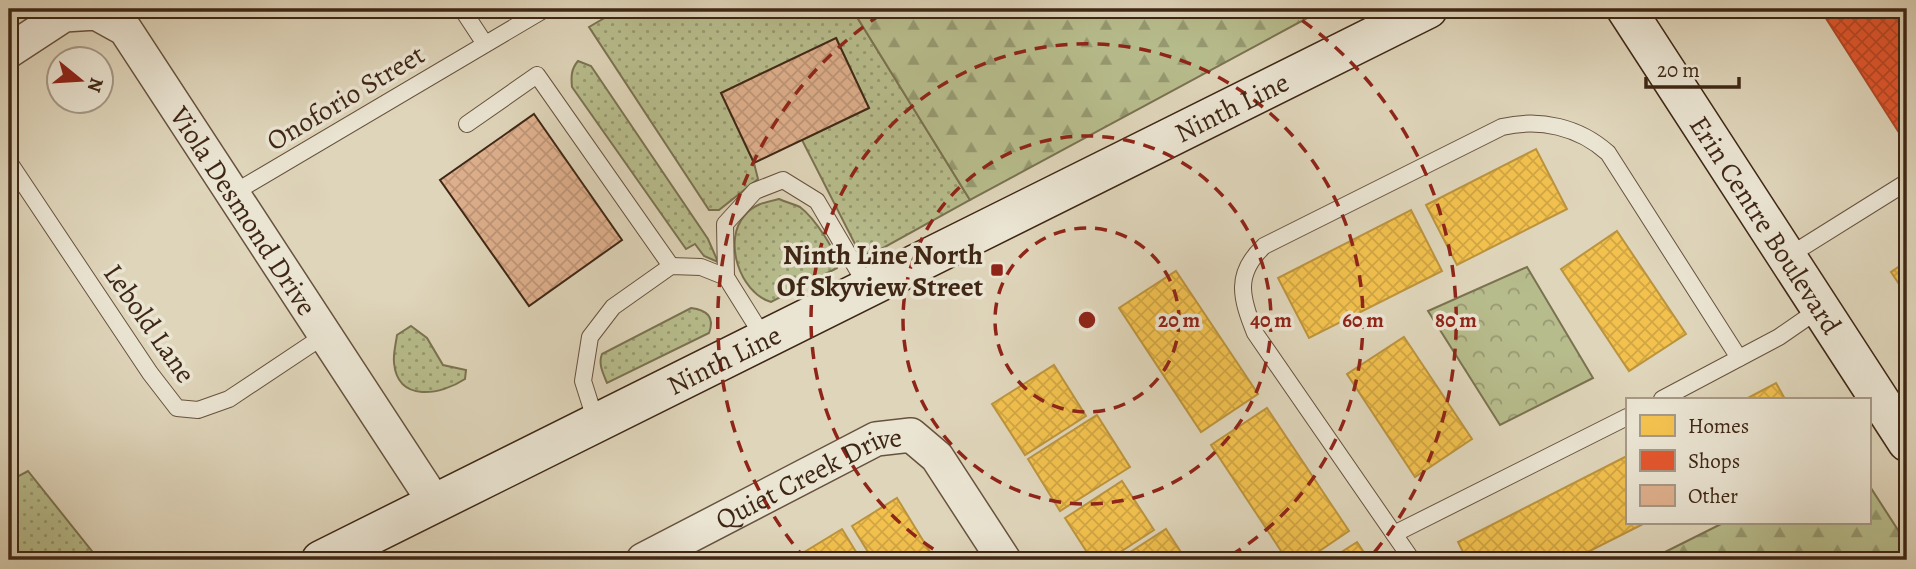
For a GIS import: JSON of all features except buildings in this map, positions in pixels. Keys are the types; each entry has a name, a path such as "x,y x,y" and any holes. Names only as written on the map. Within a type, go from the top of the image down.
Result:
{"main road":[{"name":"Ninth Line","path":"321,560 1428,9"},
{"name":"Erin Centre Boulevard","path":"1626,9 1907,442"}],"street":[{"name":"Viola Desmond Drive","path":"9,51 64,15 96,13 125,29 435,503"},
{"name":"Quiet Creek Drive","path":"643,560 876,439 911,435 937,457 1004,560"}],"lane":[{"path":"462,9 485,44"},
{"name":"Onoforio Street","path":"232,194 545,9"},
{"path":"467,124 537,75 671,266"},
{"path":"1412,560 1255,333 1244,306 1242,287 1247,265 1264,246 1502,127 1522,122 1538,123 1577,132 1608,153 1739,358"},
{"name":"Lebold Lane","path":"9,162 150,373 177,408 198,410 229,399 325,335"},
{"path":"764,338 726,277 725,224 755,191 783,180 817,201 867,286"},
{"path":"1787,257 1907,182"},
{"path":"596,422 583,381 590,337 613,307 671,266 701,267 726,277"},
{"path":"1664,398 1779,337 1821,308"},
{"path":"1394,534 1626,418"}],"green space":[{"path":"620,9 852,9 970,200 874,253 863,254 857,248 802,140 869,108 836,38 721,93 754,163 758,179 719,210 709,210 589,27"},
{"path":"852,9 1324,9 970,200"},
{"path":"578,61 591,66 708,239 718,262 704,256 695,244 686,249 572,87 572,73"},
{"path":"779,199 800,207 812,218 830,244 837,268 771,302 760,297 743,277 735,251 735,238 738,226 752,208"},
{"path":"1527,267 1593,378 1500,425 1428,311"},
{"path":"691,308 708,315 711,323 709,333 607,383 601,365 602,354"},
{"path":"411,326 427,338 443,365 466,370 465,379 433,392 412,390 403,385 397,376 394,352 397,335"},
{"path":"28,471 99,560 9,560 9,481"},
{"path":"1870,487 1907,544 1907,560 1649,560 1721,524 1870,524"}],"place":[{"name":"Ninth Line North Of Skyview Street","path":"997,270"}]}
